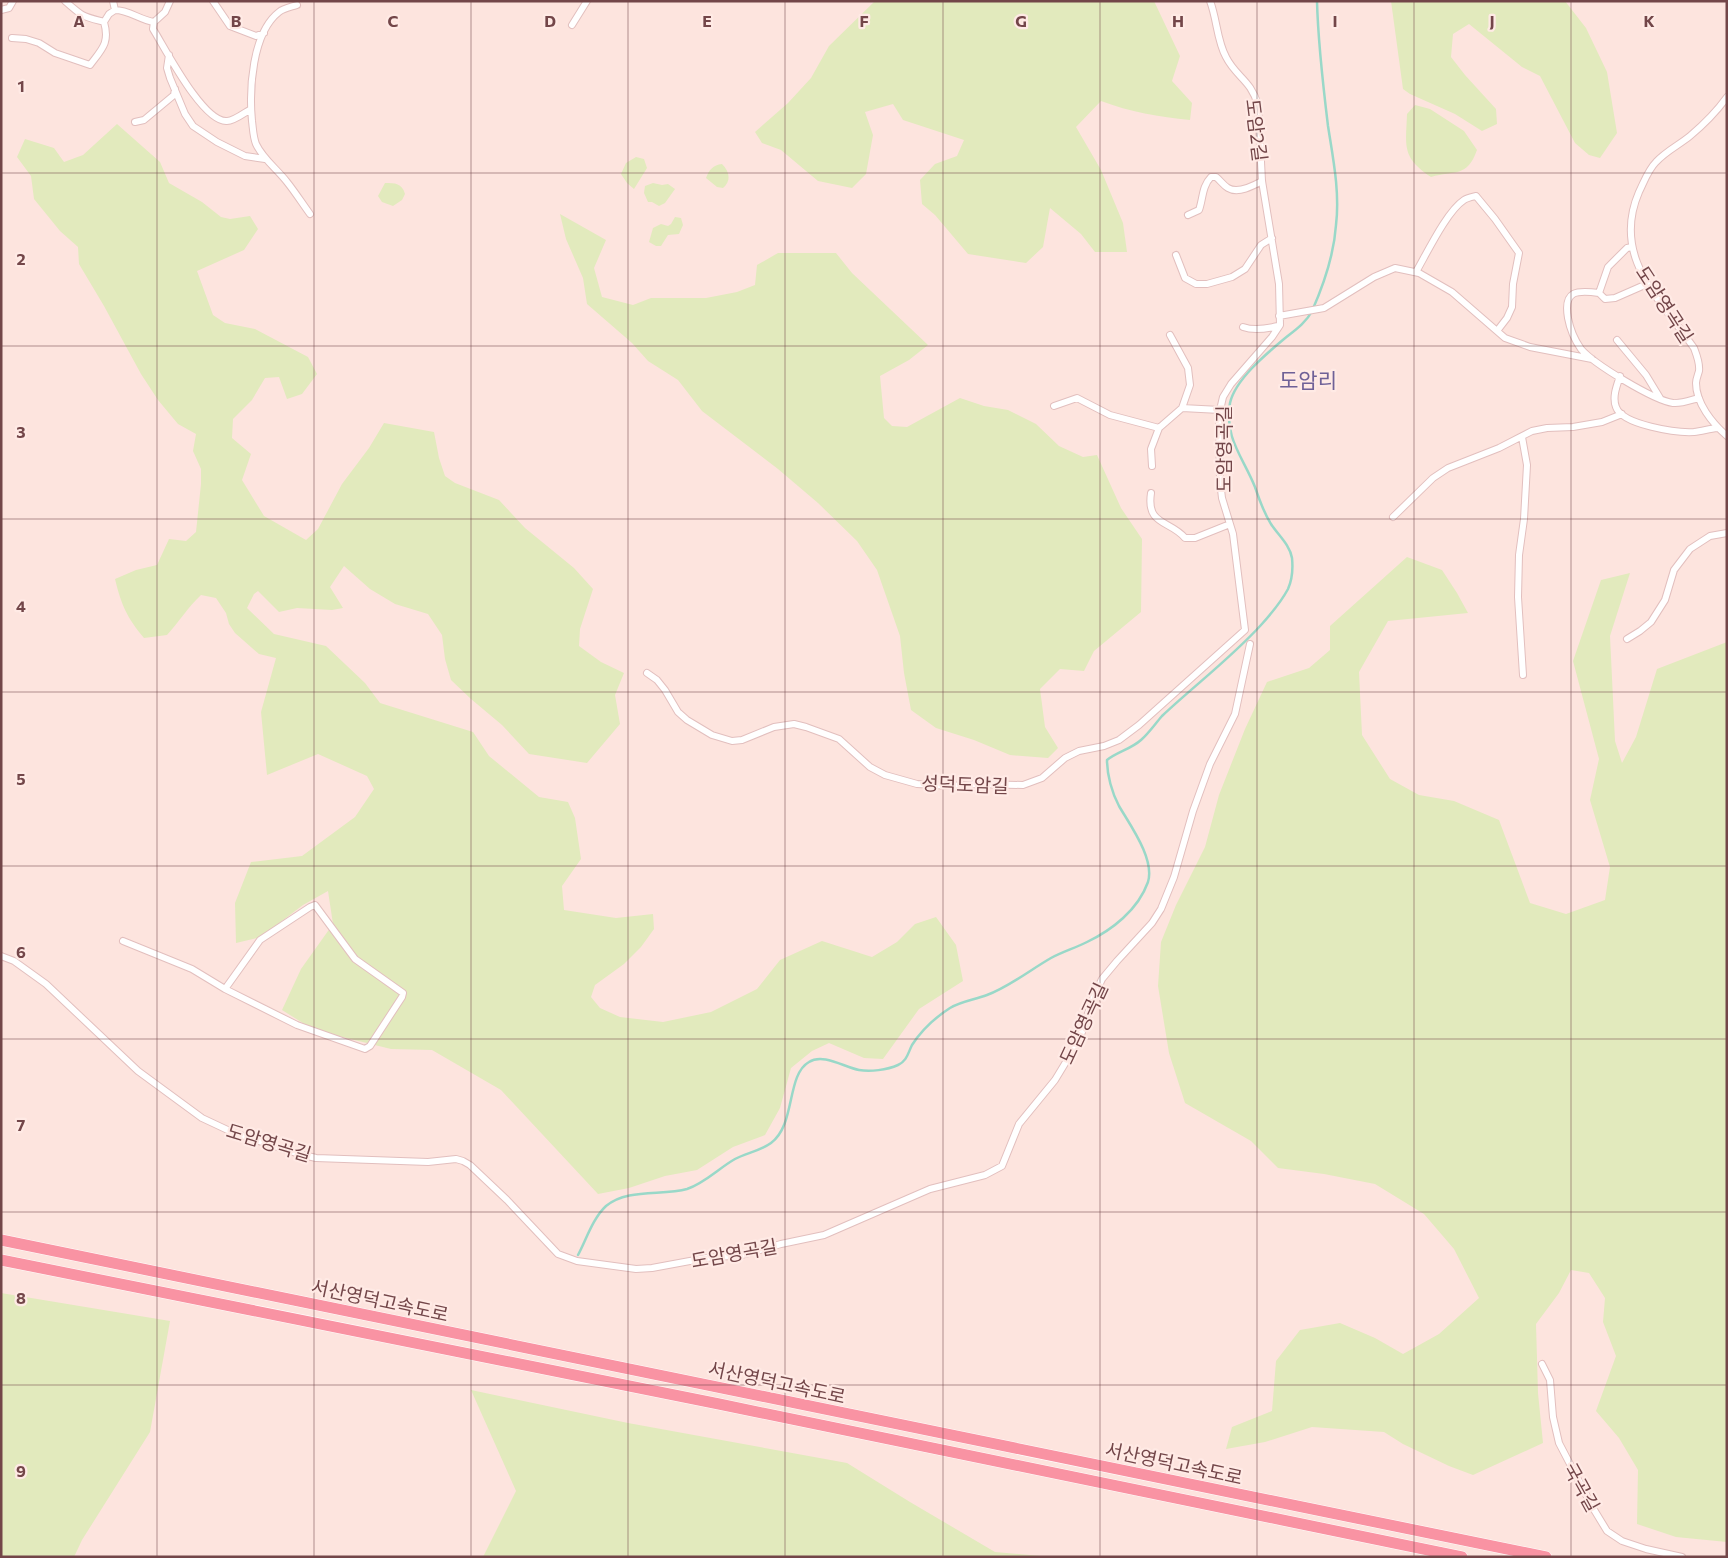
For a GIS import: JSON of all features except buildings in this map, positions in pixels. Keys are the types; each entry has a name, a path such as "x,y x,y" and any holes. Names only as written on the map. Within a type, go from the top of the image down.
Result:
{"highway":[{"name":"서산영덕고속도로","path":"1,1240 1546,1557"},
{"name":"서산영덕고속도로","path":"1,1260 700,1400 1462,1557"}],"street":[{"path":"1,10 9,8 13,1"},
{"path":"65,1 79,15 104,22"},
{"path":"114,1 115,10"},
{"path":"170,1 165,12 154,22 153,29 193,95 204,109 216,119 227,121 251,109"},
{"path":"214,1 230,26 256,36 264,33"},
{"path":"572,25 587,1"},
{"name":"도암2길","path":"1210,1 1225,56 1250,85 1258,105 1262,181 1279,284 1279,316"},
{"path":"296,5 278,12 264,33 260,41 250,97 255,143 265,159 287,183 310,214"},
{"path":"104,22 115,10 123,10 154,22"},
{"path":"12,38 26,39 38,43 55,53 90,65 106,42 104,22"},
{"path":"169,55 167,68 185,114 193,126 217,142 245,156 265,159"},
{"path":"135,122 144,120 174,95 175,89"},
{"name":"도암영곡길","path":"1699,398 1696,381 1699,370 1698,359 1694,348 1647,284 1637,265 1632,247 1631,223 1636,200 1655,162 1707,120 1727,97"},
{"name":"도암2길","path":"1188,215 1199,210 1204,186 1211,177 1216,177 1227,188 1233,190 1244,189 1262,181"},
{"path":"1416,272 1438,232 1454,210 1465,199 1476,196 1519,253 1513,284 1512,307 1507,318 1497,331"},
{"path":"1176,255 1181,272 1185,278 1196,284 1207,284 1232,277 1245,269 1261,245 1272,238"},
{"path":"1599,293 1608,267 1627,248 1632,247"},
{"path":"1243,327 1263,330 1278,326 1280,325 1279,316 1324,308 1374,277 1395,268 1416,272 1452,292 1506,338 1530,346 1592,359"},
{"path":"1647,284 1615,298 1605,299 1599,293 1581,291 1569,297 1565,304 1571,332 1581,348 1592,359 1634,387 1674,403 1699,398 1717,428 1727,436"},
{"name":"도암영곡길","path":"1245,630 1230,524 1222,498 1220,481 1220,410 1231,384 1272,336 1278,326"},
{"path":"1152,466 1150,449 1159,428 1182,408 1190,385 1188,368 1170,335"},
{"path":"1617,340 1646,376 1660,399"},
{"path":"1620,376 1615,394 1616,407 1622,414 1639,423 1669,431 1694,432 1717,428"},
{"path":"1054,406 1077,398 1110,415 1159,428"},
{"path":"1182,408 1220,410"},
{"path":"1392,517 1433,478 1448,468 1499,448 1532,431 1602,422 1622,414"},
{"path":"1522,437 1527,465 1524,519 1519,555 1518,597 1522,675"},
{"path":"1152,493 1152,512 1157,520 1179,531 1185,538 1195,538 1230,524"},
{"path":"1627,639 1651,622 1659,610 1674,570 1690,548 1710,536 1727,532"},
{"name":"성덕도암길","path":"647,673 657,680 678,712 687,720 712,735 732,741 742,740 774,727 794,724 839,740 870,767 885,775 917,784 950,786 978,784 1023,785 1042,778 1065,758 1079,751 1104,746 1119,740 1139,725 1245,630"},
{"name":"도암영곡길","path":"1,956 14,961 46,984 138,1071 202,1118 234,1133 316,1158 428,1162 456,1159 463,1161 470,1165 507,1200 552,1249 565,1258 620,1268 652,1268 688,1261 742,1255 824,1235 930,1190 984,1175 1002,1166 1019,1124 1055,1080 1075,1048 1102,979 1116,961 1152,923 1161,909 1174,877 1205,779 1235,714 1250,644"},
{"path":"123,941 192,969 225,990 297,1025 365,1049 370,1046 403,993 355,959 315,905 260,940 225,990"},
{"name":"국곡길","path":"1542,1364 1550,1380 1553,1417 1559,1443 1607,1531 1622,1541 1646,1549 1682,1557"}],"green space":[{"path":"875,1 1154,1 1180,56 1172,81 1192,103 1190,120 1145,113 1101,101 1076,127 1101,170 1123,223 1127,252 1095,252 1081,234 1050,208 1043,247 1026,263 968,254 935,215 922,204 920,180 935,164 957,156 964,140 903,120 893,104 865,112 873,135 866,174 852,188 818,181 781,150 762,143 755,132 788,103 811,78 829,46"},
{"path":"1391,1 1565,1 1586,28 1607,72 1617,133 1600,158 1589,155 1575,143 1540,76 1522,67 1469,24 1453,34 1451,57 1496,109 1497,124 1482,131 1455,114 1410,94 1403,89"},
{"path":"1415,105 1430,109 1464,131 1477,150 1469,165 1453,173 1431,177 1414,163 1407,150 1406,135 1407,114"},
{"path":"117,124 160,162 169,183 202,202 221,217 230,219 250,216 258,229 244,250 197,271 213,315 225,323 255,329 308,357 317,374 302,394 287,399 279,377 265,378 252,400 233,419 232,438 251,454 242,480 264,516 306,540 318,529 342,484 369,448 384,423 434,432 445,476 455,483 499,500 525,528 574,568 593,589 580,629 579,646 601,662 624,673 615,695 620,724 587,763 529,754 502,725 451,680 445,659 442,635 428,614 395,604 370,589 344,566 330,587 343,608 332,610 297,608 279,612 258,591 254,594 247,608 274,634 326,646 365,683 380,703 473,732 489,756 539,797 568,802 575,818 581,859 562,886 564,910 616,918 653,914 654,929 641,947 624,964 595,985 591,997 600,1008 620,1017 663,1022 711,1012 757,989 780,960 822,941 872,957 897,942 915,924 936,917 956,945 963,981 919,1009 883,1059 864,1058 829,1043 812,1051 791,1068 780,1108 765,1135 733,1147 697,1170 665,1176 629,1188 598,1194 501,1090 432,1050 391,1049 314,1030 282,1010 301,969 333,924 328,891 303,905 261,937 236,943 235,903 251,862 302,856 355,817 374,789 367,776 318,754 267,775 261,712 276,658 259,654 235,633 229,624 226,613 216,598 201,595 167,635 144,638 133,624 122,603 115,579 136,570 157,565 169,539 186,541 196,532 201,469 193,451 196,434 178,424 158,400 141,374 79,264 78,247 60,231 34,199 31,176 17,157 25,139 54,148 64,162 83,155"},
{"path":"636,157 644,159 647,168 634,189 621,174 626,163"},
{"path":"722,164 729,176 728,182 723,188 717,187 706,178 712,168"},
{"path":"385,183 398,184 405,194 402,200 393,206 382,202 378,196"},
{"path":"653,183 668,184 675,189 665,203 659,206 648,202 644,193 645,186"},
{"path":"560,214 606,240 594,268 602,297 633,305 651,298 706,298 737,292 755,285 757,265 778,253 836,253 852,273 928,345 909,360 880,376 884,418 892,426 907,427 960,398 984,406 1008,410 1036,424 1059,446 1083,457 1097,455 1121,508 1142,539 1141,612 1094,651 1084,671 1060,669 1040,689 1045,727 1058,748 1048,758 1010,755 974,740 936,728 911,710 900,636 877,570 857,541 818,503 778,469 702,411 678,380 648,361 632,343 587,304 583,278 566,239"},
{"path":"675,217 681,218 683,225 679,234 668,235 661,246 656,246 649,242 653,228 661,224 668,226"},
{"path":"1407,557 1442,570 1468,613 1388,621 1359,672 1362,735 1390,779 1419,795 1454,801 1499,820 1530,903 1566,914 1605,900 1610,867 1590,800 1599,759 1573,661 1601,580 1630,573 1610,636 1615,741 1622,763 1636,737 1657,669 1727,642 1727,1542 1676,1537 1637,1524 1638,1470 1619,1438 1596,1411 1616,1356 1603,1322 1605,1298 1589,1273 1571,1270 1559,1293 1536,1324 1538,1393 1543,1443 1473,1475 1403,1444 1384,1432 1312,1427 1265,1442 1226,1449 1232,1427 1272,1411 1276,1361 1300,1330 1340,1323 1375,1338 1403,1354 1439,1334 1479,1298 1454,1249 1424,1214 1375,1184 1324,1174 1278,1168 1251,1141 1185,1103 1169,1053 1158,986 1161,942 1176,905 1205,847 1219,795 1245,729 1267,682 1309,668 1330,650 1330,626"},
{"path":"1,1293 170,1321 150,1432 82,1540 74,1557 1,1557"},
{"path":"471,1390 628,1423 847,1463 995,1552 1052,1557 483,1557 516,1491"}],"waterway":[{"path":"578,1255 597,1217 614,1200 634,1195 687,1189 700,1183 735,1159 771,1143 779,1135 784,1125 797,1078 802,1068 809,1062 821,1059 868,1071 898,1065 905,1059 912,1045 929,1025 950,1008 995,992 1051,958 1096,937 1123,918 1138,902 1144,892 1148,882 1148,863 1135,832 1114,795 1109,778 1107,760 1141,740 1162,716 1249,637 1279,603 1288,589 1291,578 1291,553 1264,511 1232,437 1229,415 1230,403 1238,385 1260,360 1300,327 1312,311 1331,258 1337,213 1337,188 1323,80 1317,1"}],"district":[{"name":"도암리","path":"1308,379"}]}
